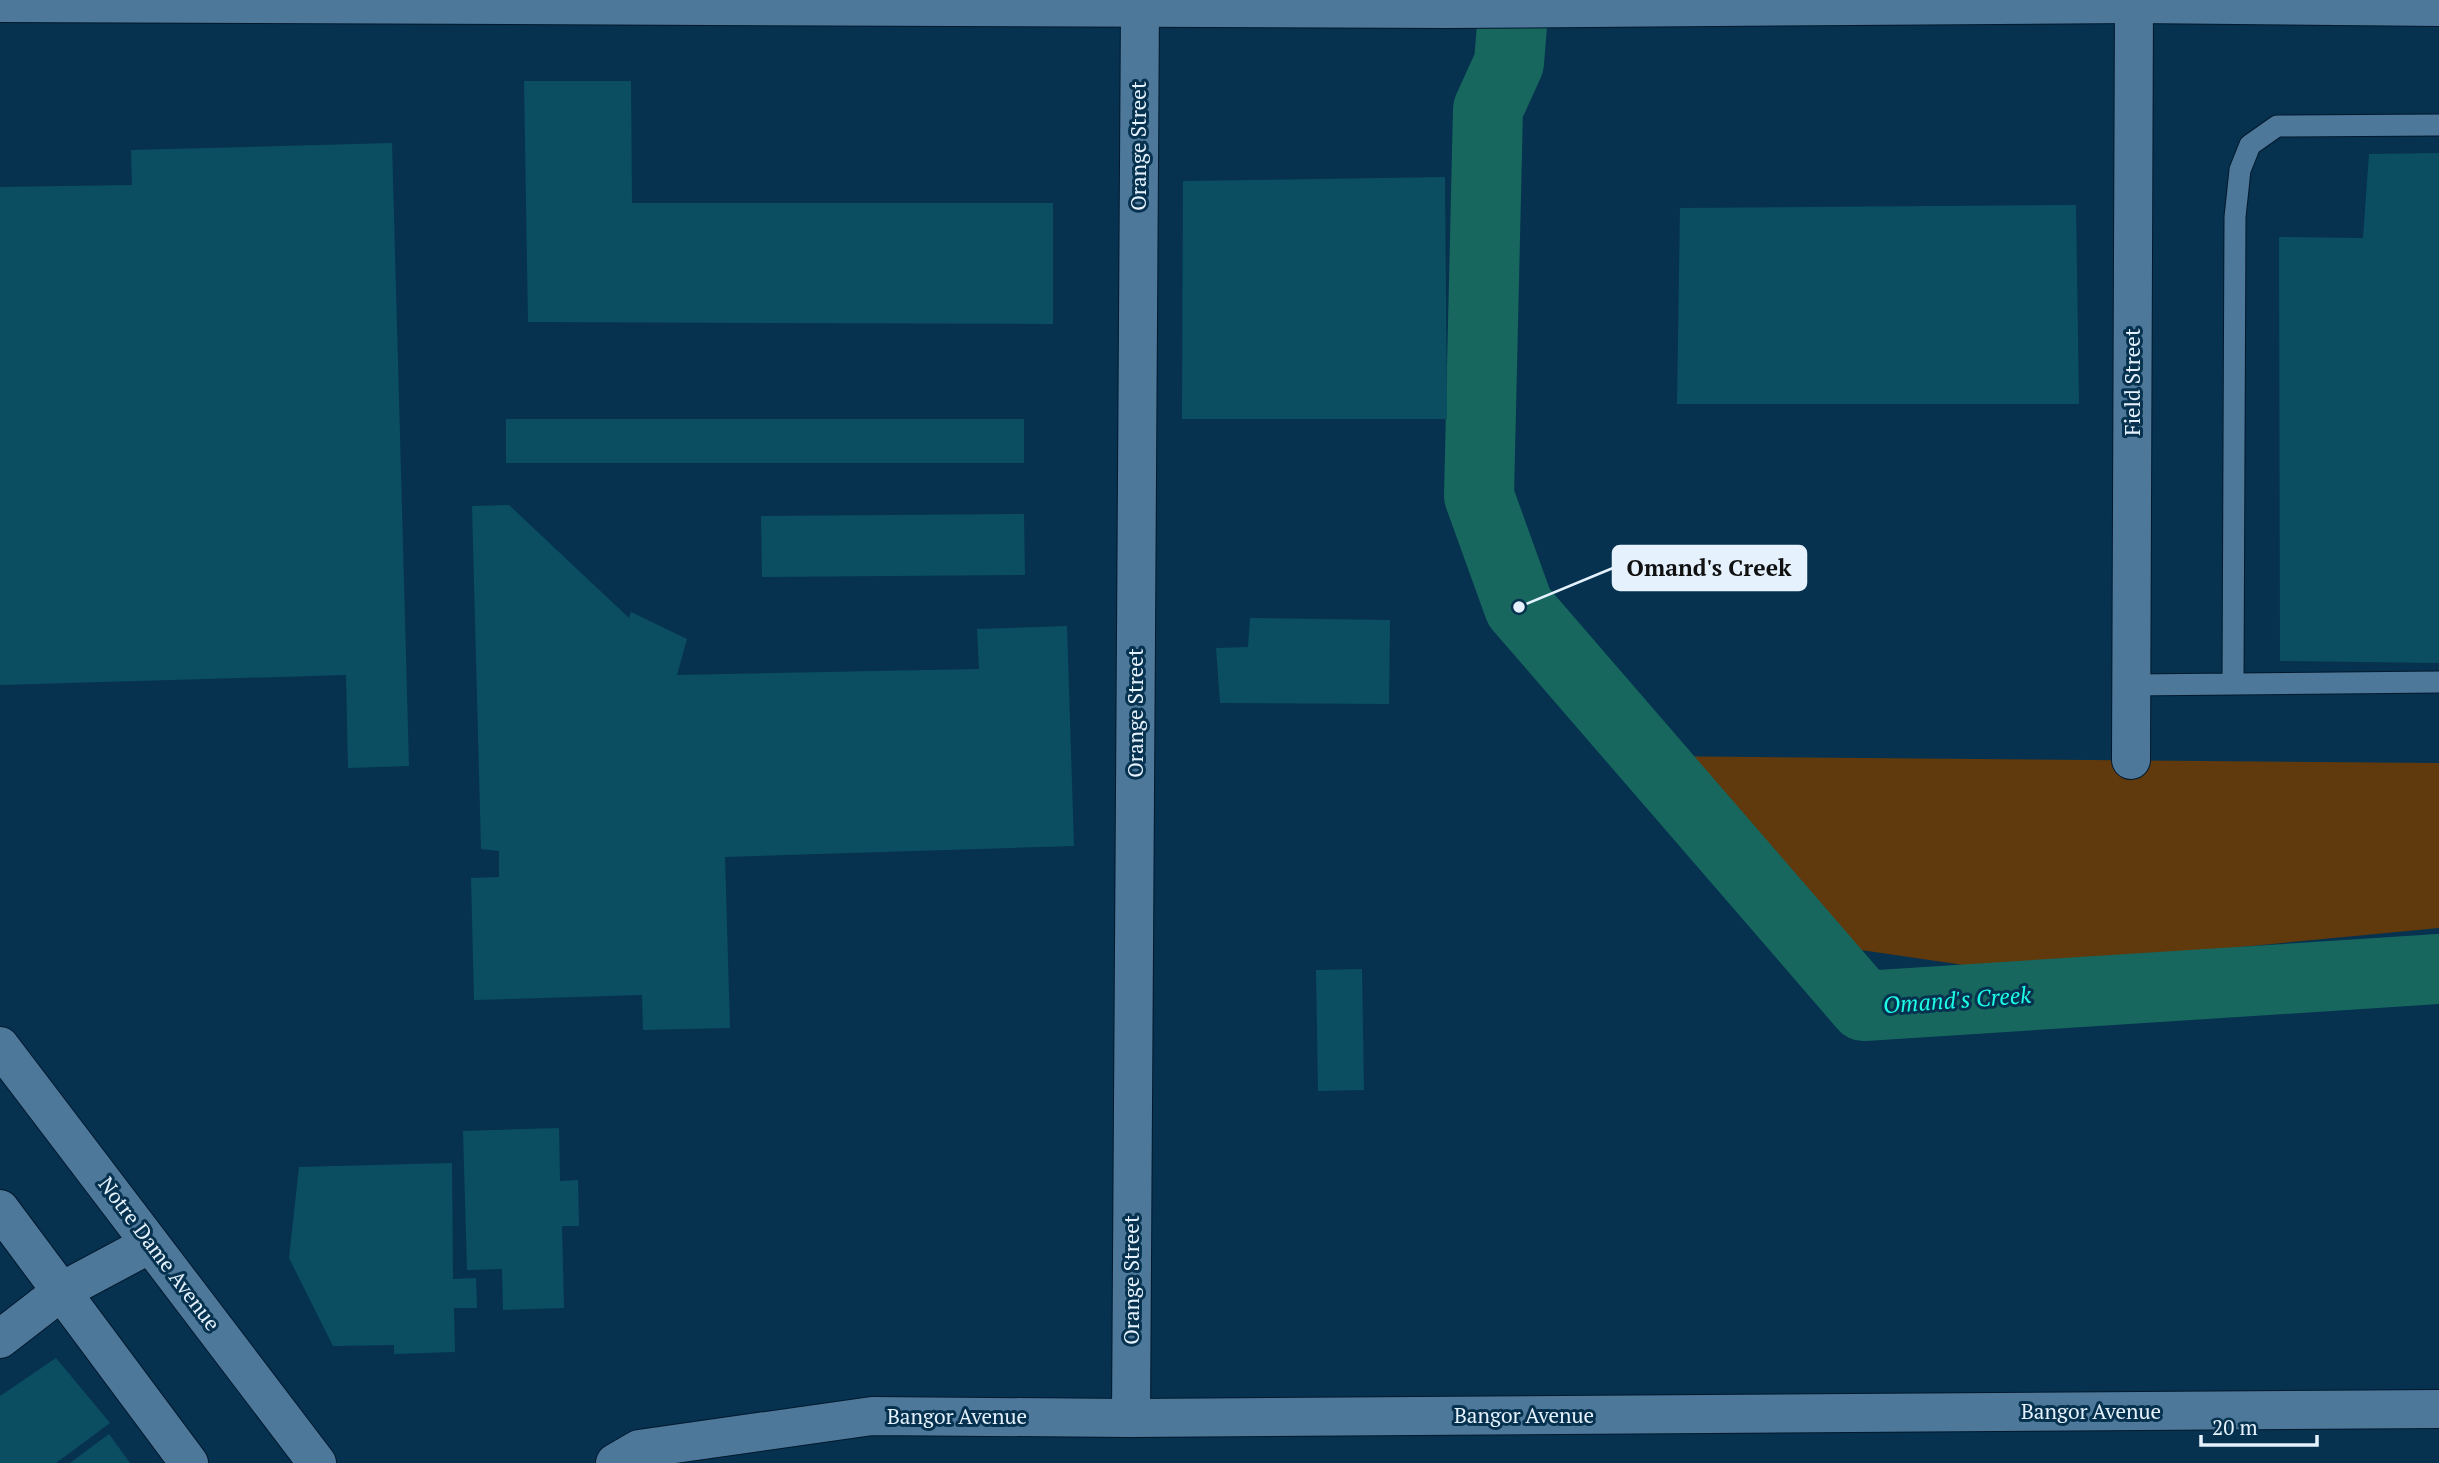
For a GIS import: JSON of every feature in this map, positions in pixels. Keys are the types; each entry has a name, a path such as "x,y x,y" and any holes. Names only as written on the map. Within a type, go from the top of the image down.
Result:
{"street":[{"path":"18,2 1448,9 1567,9 1722,4 2424,5"},
{"name":"Field Street","path":"2131,760 2134,4"},
{"name":"Orange Street","path":"1132,1418 1140,7"},
{"name":"Notre Dame Avenue","path":"0,1046 317,1463"},
{"path":"0,1209 189,1463"},
{"path":"0,1339 62,1291 150,1244"},
{"name":"Bangor Avenue","path":"615,1463 639,1449 872,1416 1132,1418 2439,1409"}],"lane":[{"path":"2233,684 2235,217 2240,170 2250,145 2277,126 2439,125"},
{"path":"2131,685 2439,682"}],"shaded area":[{"path":"1650,756 2439,763 2439,928 1998,970 1854,949"}],"building":[{"path":"524,81 631,81 632,203 1053,203 1053,324 528,322"},
{"path":"392,143 409,766 348,768 346,675 0,685 0,187 132,185 131,150"},
{"path":"2439,153 2439,663 2280,661 2279,237 2363,238 2369,154"},
{"path":"1445,177 1447,419 1182,419 1183,181"},
{"path":"2076,205 2079,404 1677,404 1680,208"},
{"path":"506,419 1024,419 1024,463 506,463"},
{"path":"509,505 629,618 631,612 687,639 677,675 979,669 977,629 1067,626 1074,846 725,857 730,1028 643,1030 642,995 474,1000 471,878 499,877 499,851 481,849 472,506"},
{"path":"1024,514 1025,575 762,577 761,516"},
{"path":"1250,618 1390,620 1389,704 1220,703 1216,648 1248,647"},
{"path":"1362,969 1364,1090 1318,1091 1316,970"},
{"path":"559,1128 560,1181 578,1180 579,1226 562,1226 564,1308 503,1310 502,1269 467,1270 463,1131"},
{"path":"452,1163 453,1279 476,1278 477,1308 454,1308 455,1352 394,1354 394,1345 333,1346 289,1258 299,1167"},
{"path":"56,1358 110,1423 56,1463 0,1463 0,1396"},
{"path":"109,1434 130,1463 70,1463"}],"waterway":[{"name":"Omand's Creek","path":"1514,0 1509,63 1488,109 1479,496 1519,607 1864,1006 2439,969"}],"place":[{"name":"Omand's Creek","path":"1519,607"}]}
